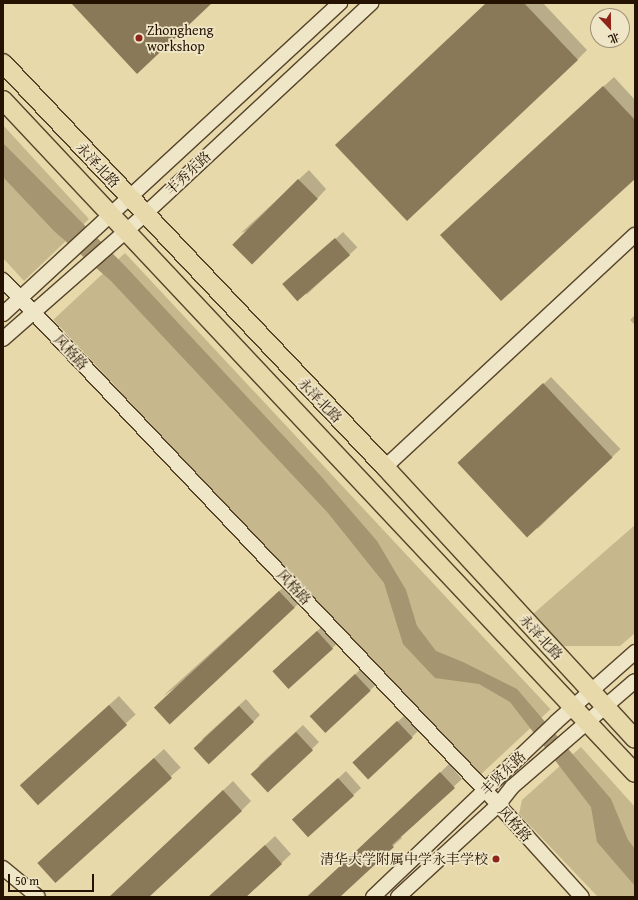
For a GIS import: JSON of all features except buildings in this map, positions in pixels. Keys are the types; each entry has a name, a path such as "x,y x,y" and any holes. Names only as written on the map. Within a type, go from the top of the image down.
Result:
{"main road":[{"name":"永泽北路","path":"3,63 144,215 385,467 604,708 635,739"},
{"name":"永泽北路","path":"3,100 635,773"}],"street":[{"name":"丰秀东路","path":"3,314 39,279 97,228 340,3"},
{"name":"丰秀东路","path":"3,339 111,242 144,215 371,3"},
{"path":"385,467 635,235"},
{"name":"风格路","path":"3,280 485,790 582,897"},
{"name":"丰贤东路","path":"373,897 556,722 635,652"},
{"name":"丰贤东路","path":"398,897 498,805 512,787 588,723 635,680"},
{"path":"3,868 38,897"}],"shaded area":[{"path":"3,125 89,219 24,281 3,258"},
{"path":"3,143 126,267 319,474 377,541 406,590 417,626 436,651 463,662 517,689 611,799 628,840 635,849 635,886 597,842 591,807 510,702 479,684 435,678 403,644 384,583 328,513 111,281 54,231 3,177"},
{"path":"125,253 551,709 479,776 53,320"},
{"path":"635,525 635,633 620,646 562,646 533,614"},
{"path":"581,747 635,807 635,897 598,897 519,814 522,800"}],"place":[{"name":"Zhongheng workshop","path":"139,38"},
{"name":"清华大学附属中学永丰学校","path":"496,859"}]}
